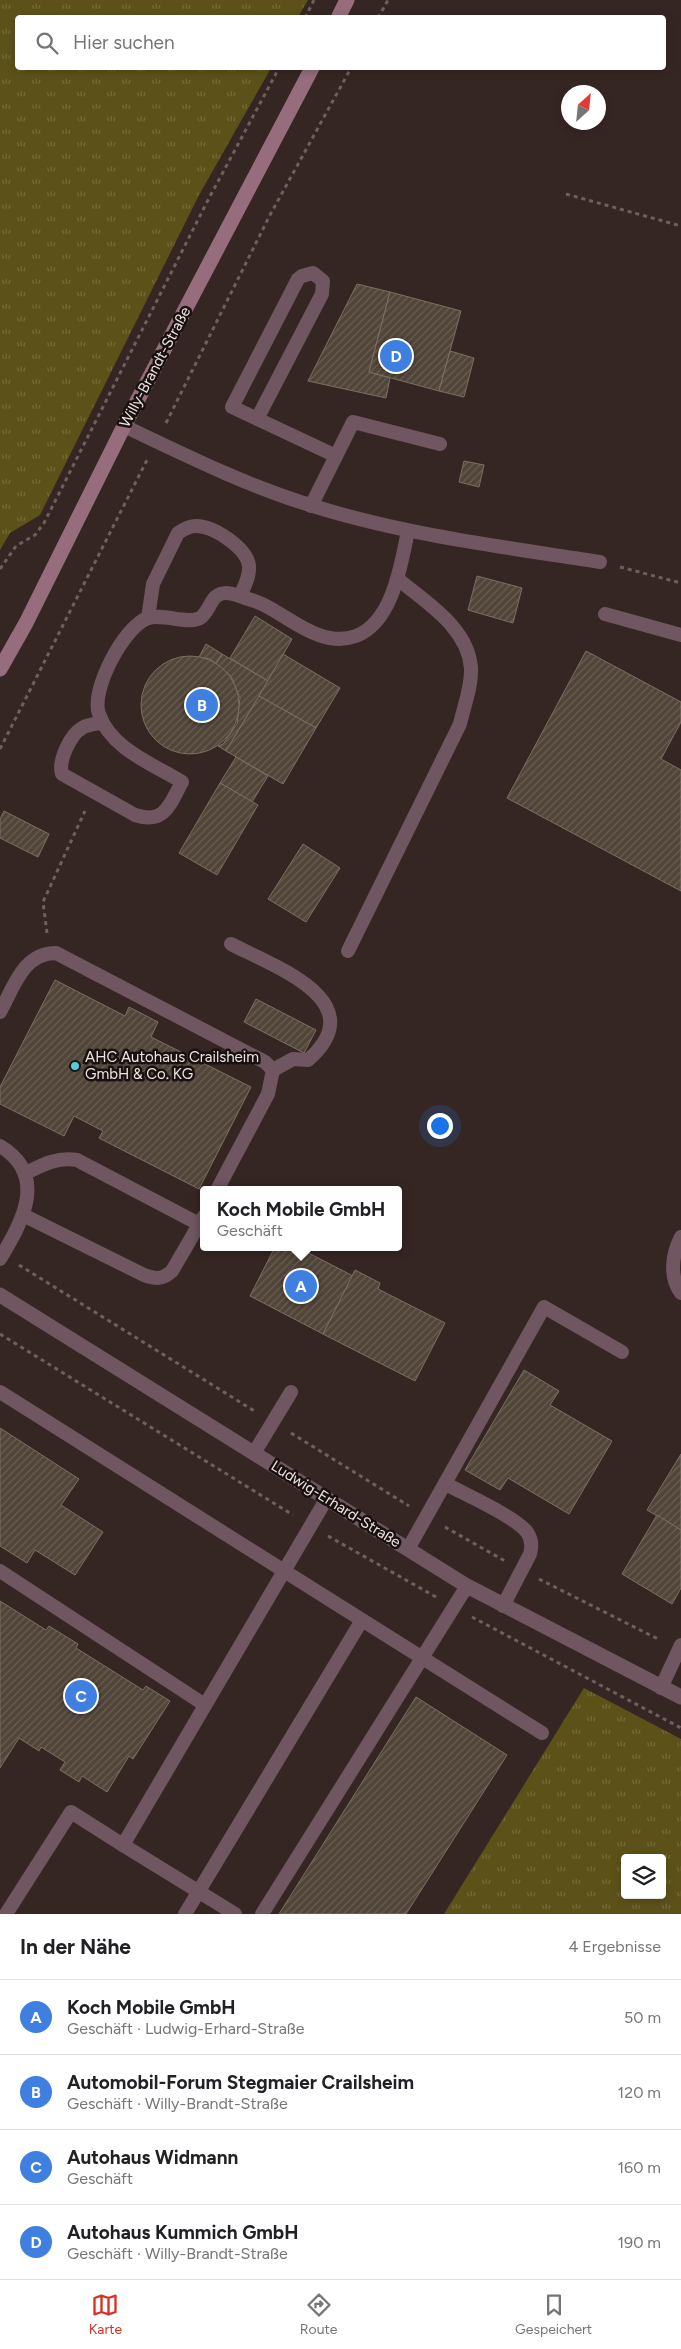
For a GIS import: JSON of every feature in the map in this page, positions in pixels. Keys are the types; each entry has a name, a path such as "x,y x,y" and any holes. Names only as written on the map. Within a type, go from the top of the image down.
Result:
{"main road":[{"path":"340,15 347,0"},
{"name":"Willy-Brandt-Straße","path":"0,669 26,623 124,426 311,70"}],"street":[{"name":"Ludwig-Erhard-Straße","path":"0,1295 467,1586 681,1697"}],"lane":[{"path":"257,419 322,294 323,281 313,273 298,279 232,407 257,419 336,456"},
{"path":"311,506 353,422 440,444"},
{"path":"124,426 233,477 311,506 408,531 600,562"},
{"path":"148,618 153,584 178,533 186,527 204,527 232,541 244,553 249,566 248,578 240,596"},
{"path":"102,723 81,728 70,743 60,767 62,774 135,815 148,819 162,814 182,782 117,742 102,723 97,710 97,697 107,669 119,646 138,622 160,616 193,620 206,613 212,600 218,595 226,593 264,605 315,634 338,639 356,636 371,627 389,602 398,579 408,531"},
{"path":"348,951 460,724 468,695 471,668 465,643 451,623 398,579"},
{"path":"605,614 681,635"},
{"path":"220,1186 268,1094 273,1070 293,1059 308,1060 319,1050 327,1034 331,1018 325,1002 308,985 230,944"},
{"path":"0,1012 28,963 36,957 56,953 265,1062 273,1070"},
{"path":"0,1146 14,1155 26,1173 28,1194 23,1215 1,1257"},
{"path":"26,1173 50,1161 64,1158 77,1160 200,1220"},
{"path":"23,1215 144,1275 155,1278 165,1277 172,1271 200,1222"},
{"path":"681,1237 672,1259 676,1286 681,1293"},
{"path":"408,1549 428,1517 544,1307 622,1352"},
{"path":"0,1392 542,1733"},
{"path":"254,1453 292,1392"},
{"path":"446,1484 518,1523 528,1533 532,1545 522,1571 503,1606"},
{"path":"123,1845 327,1498"},
{"path":"0,1571 205,1705"},
{"path":"262,1914 467,1586"},
{"path":"185,1914 362,1620"},
{"path":"661,1688 680,1647"},
{"path":"6,1914 71,1812 236,1914"}],"path":[{"path":"306,15 314,0"},
{"path":"380,15 388,0"},
{"path":"0,570 16,546 35,534 44,523 207,202 277,70"},
{"path":"0,749 157,442 270,215 350,70"},
{"path":"566,194 681,226"},
{"path":"600,562 681,583"},
{"path":"49,953 43,902 94,793"},
{"path":"1,1257 428,1517 522,1571 680,1647"},
{"path":"0,1334 311,1526 454,1608 681,1728"}],"green space":[{"path":"0,0 308,0 299,15 15,15 15,70 270,70 199,195 40,515 10,533 0,550"},
{"path":"584,1688 681,1739 681,1914 444,1914"}],"building":[{"path":"357,284 390,292 369,372 390,378 386,398 308,381"},
{"path":"390,292 461,311 439,391 369,372"},
{"path":"450,351 474,358 464,397 439,391"},
{"path":"464,461 484,465 479,487 459,482"},
{"path":"477,576 522,588 513,623 468,610"},
{"path":"255,616 292,639 268,681 230,658"},
{"path":"206,644 222,654 216,664 210,659 199,657"},
{"path":"586,651 681,702 681,722 661,759 681,770 681,891 507,798"},
{"path":"222,654 268,681 226,751 218,746 223,744 237,724 240,698 231,676 216,664"},
{"path":"283,654 340,688 316,728 259,696"},
{"path":"190,656 209,660 225,670 235,686 239,705 235,724 225,740 209,750 190,754 171,750 155,740 145,724 141,705 145,686 155,670 171,660"},
{"path":"259,696 316,728 283,784 226,751"},
{"path":"236,757 268,776 252,802 220,783"},
{"path":"220,783 258,805 217,875 179,853"},
{"path":"4,811 49,834 38,857 0,838 0,819"},
{"path":"303,844 340,868 306,922 268,899"},
{"path":"55,980 125,1016 129,1007 158,1022 151,1037 251,1087 199,1189 99,1138 103,1131 74,1116 64,1136 0,1104 0,1087"},
{"path":"256,999 316,1030 304,1053 244,1022"},
{"path":"273,1251 305,1251 353,1276 323,1334 250,1296"},
{"path":"355,1270 380,1283 378,1289 445,1323 415,1381 323,1334"},
{"path":"524,1370 559,1391 550,1405 612,1441 569,1514 508,1478 500,1490 465,1470"},
{"path":"0,1428 79,1479 61,1505 103,1532 75,1575 35,1550 27,1563 0,1546"},
{"path":"681,1454 681,1530 647,1510"},
{"path":"657,1515 681,1530 681,1588 672,1604 622,1574"},
{"path":"0,1601 46,1630 49,1626 78,1644 76,1648 143,1690 146,1686 170,1701 133,1759 129,1756 107,1792 82,1776 79,1782 60,1770 65,1762 41,1747 39,1751 19,1738 0,1768"},
{"path":"416,1697 507,1755 406,1914 279,1914"}],"place":[{"name":"Autohaus Kummich GmbH","path":"396,356"},
{"name":"Automobil-Forum Stegmaier Crailsheim","path":"202,705"},
{"name":"AHC Autohaus Crailsheim GmbH & Co. KG","path":"75,1066"},
{"name":"Koch Mobile GmbH","path":"301,1286"},
{"name":"Autohaus Widmann","path":"81,1696"}]}
